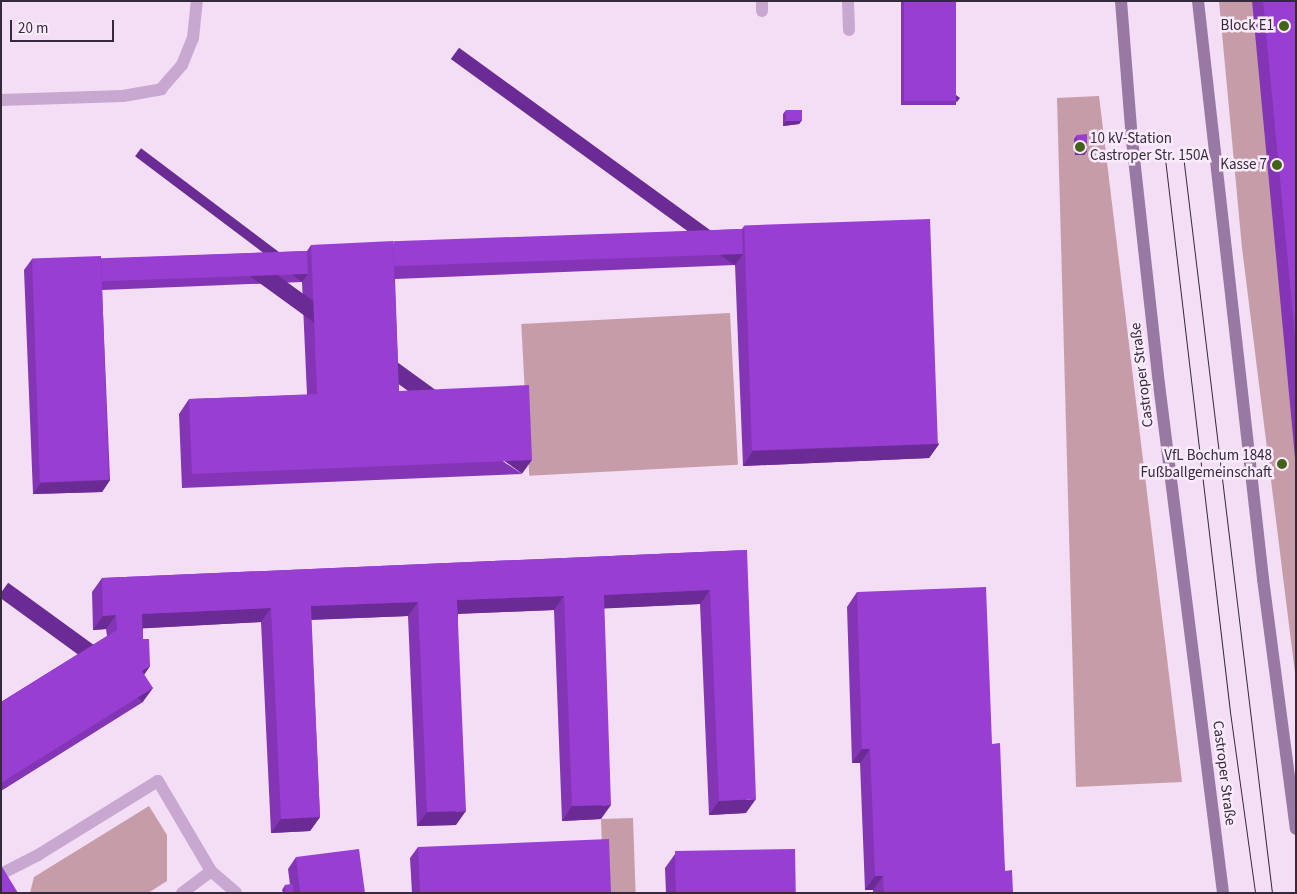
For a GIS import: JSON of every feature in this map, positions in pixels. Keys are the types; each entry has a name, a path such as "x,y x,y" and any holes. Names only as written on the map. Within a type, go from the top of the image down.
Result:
{"main road":[{"name":"Castroper Straße","path":"1121,1 1132,140 1159,384 1223,893"},
{"path":"1198,1 1260,550 1296,829"}],"lane":[{"path":"1,100 124,96 161,89 182,65 193,38 197,1"},
{"path":"848,1 849,30"},
{"path":"1,874 38,855 158,781 211,871 236,893"},
{"path":"182,893 211,871"}],"shaded area":[{"name":"VfL Bochum 1848 Fußballgemeinschaft","path":"1219,1 1296,1 1296,681 1242,248"},
{"path":"1099,96 1182,782 1076,787 1057,98"},
{"path":"730,313 738,465 529,476 521,324"},
{"path":"149,806 167,835 167,881 148,893 30,893 34,877"},
{"path":"633,818 636,893 604,893 601,819"}],"building":[{"path":"904,1 956,1 956,101 904,101"},
{"path":"1263,1 1296,1 1296,347"},
{"path":"786,110 802,110 802,121 786,121"},
{"path":"1087,134 1087,151 1078,151 1077,135"},
{"path":"930,219 938,444 752,450 744,225"},
{"path":"742,229 743,254 394,266 393,241"},
{"path":"393,241 399,391 529,385 532,460 192,474 189,399 317,394 311,245"},
{"path":"307,251 308,274 102,281 101,258"},
{"path":"101,256 109,480 40,482 32,258"},
{"path":"747,550 756,799 719,801 710,590 604,595 611,805 572,806 564,596 457,600 466,811 427,812 418,602 311,606 320,817 281,819 271,608 142,614 143,639 149,639 150,666 142,671 153,688 1,783 1,702 117,630 116,615 103,616 102,578"},
{"path":"986,587 992,744 1000,743 1005,871 1012,870 1013,893 884,893 883,876 875,876 870,749 862,749 857,592"},
{"path":"609,839 611,893 420,893 418,847"},
{"path":"359,849 365,893 300,893 296,857"},
{"path":"795,849 796,893 676,893 675,851"},
{"path":"1,865 18,893 1,893"},
{"path":"293,884 294,893 286,893 285,885"}],"tram line":[{"path":"1182,147 1272,893"},
{"path":"1164,150 1230,712 1255,893"}],"place":[{"name":"Block E1","path":"1284,26"},
{"name":"10 kV-Station Castroper Str. 150A","path":"1080,147"},
{"name":"Kasse 7","path":"1277,165"},
{"name":"VfL Bochum 1848 Fußballgemeinschaft","path":"1282,464"}]}
